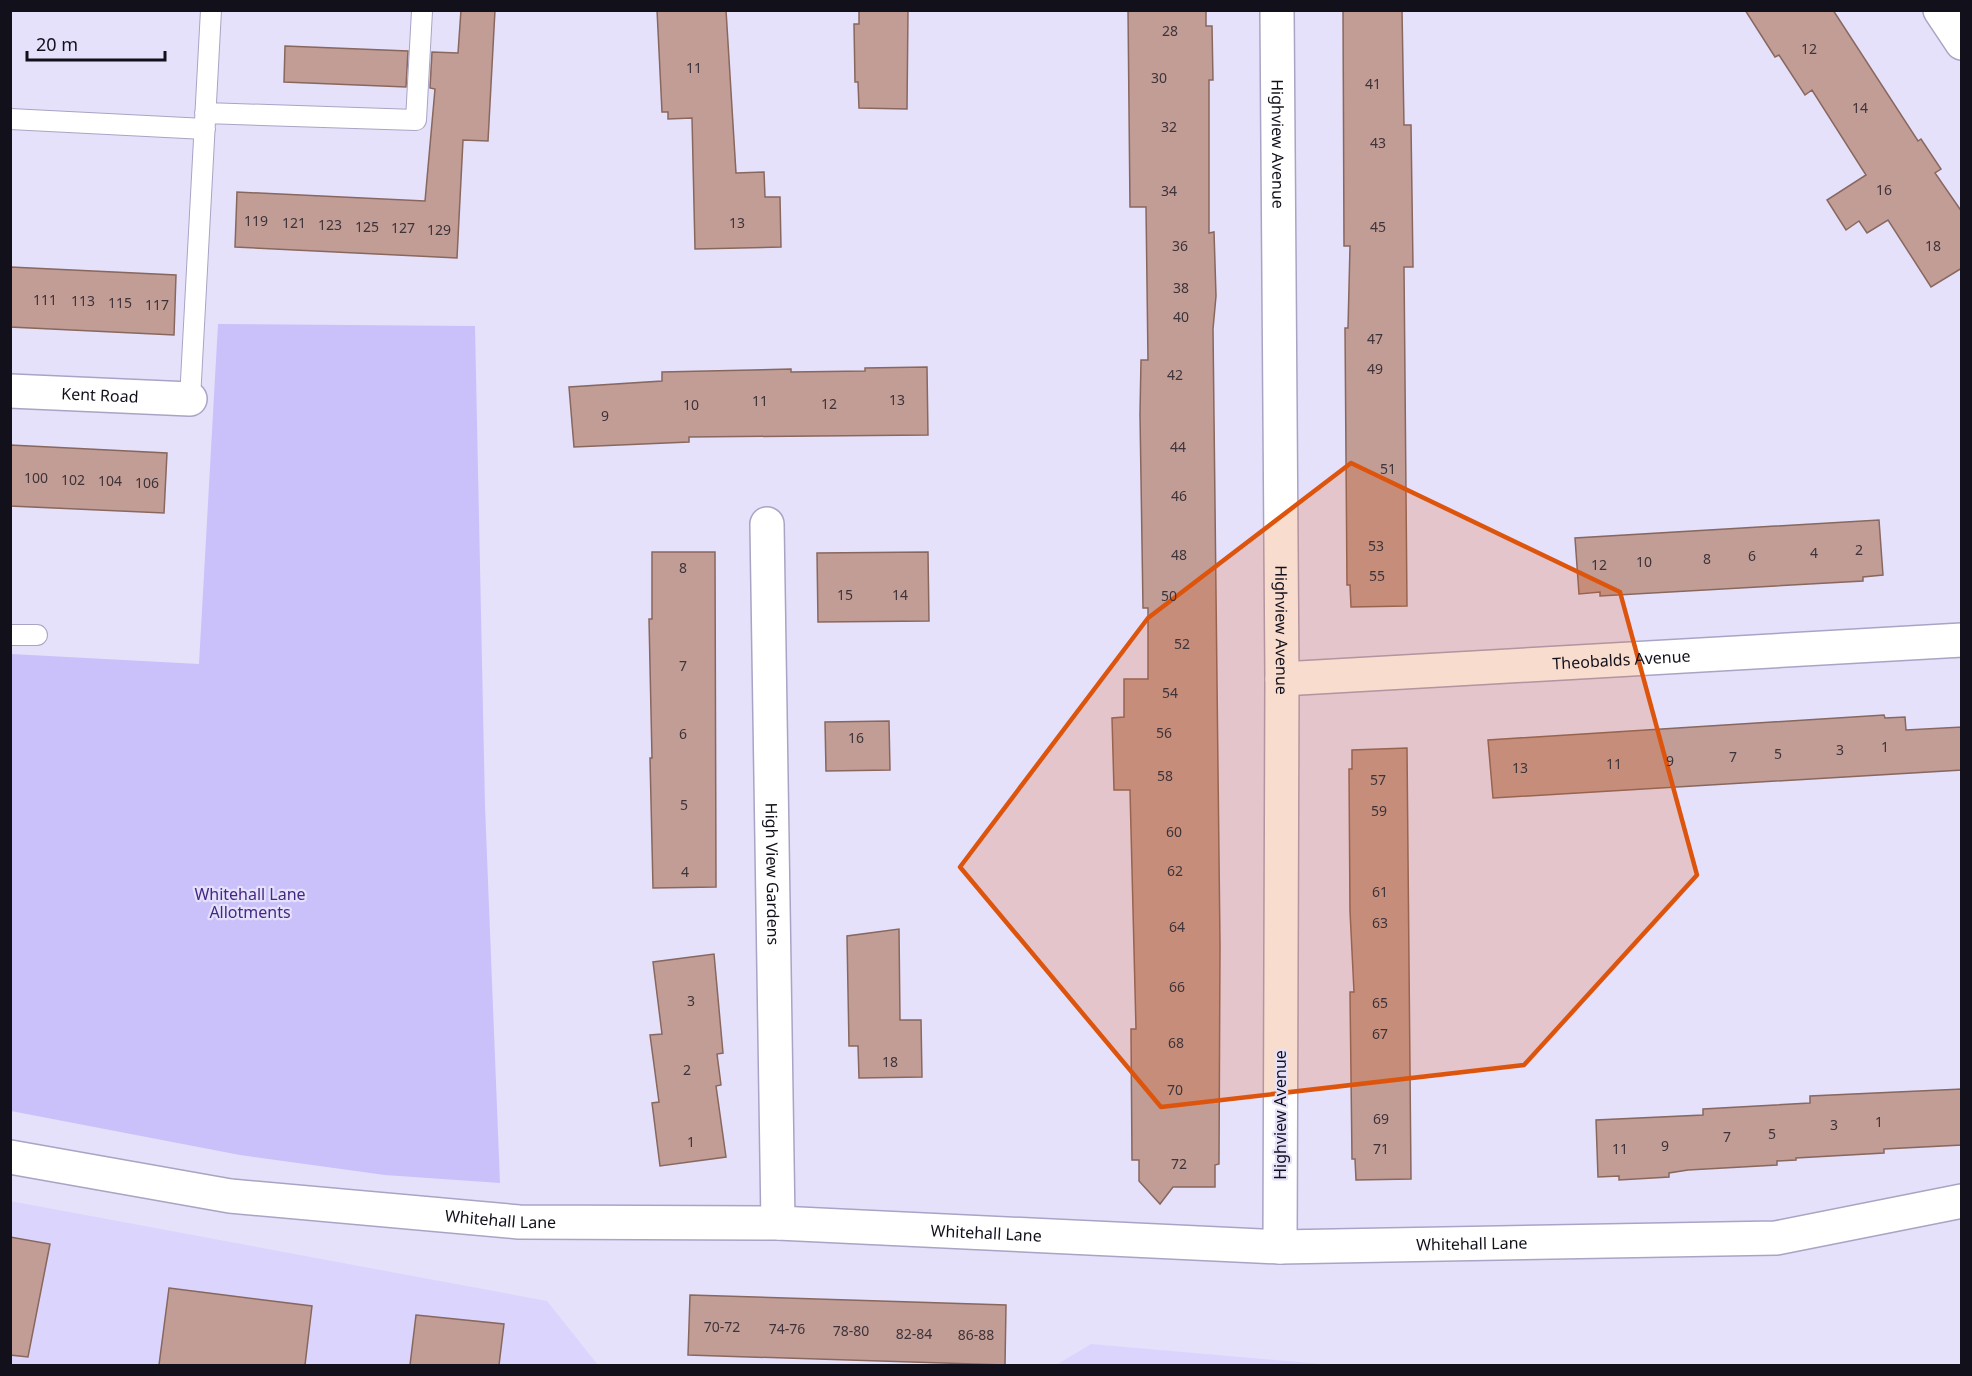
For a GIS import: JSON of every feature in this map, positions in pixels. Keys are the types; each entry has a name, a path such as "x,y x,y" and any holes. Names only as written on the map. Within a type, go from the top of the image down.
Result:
{"street":[{"name":"Highview Avenue","path":"1277,10 1282,679 1280,1247"},
{"path":"1940,10 1962,43"},
{"name":"Kent Road","path":"10,391 190,399"},
{"name":"High View Gardens","path":"767,524 778,1222"},
{"name":"Theobalds Avenue","path":"1282,679 1962,640"},
{"name":"Whitehall Lane","path":"10,1157 230,1196 519,1222 778,1222 1280,1247 1776,1238 1962,1201"}],"lane":[{"path":"190,399 211,10"},
{"path":"10,119 416,120 422,11"},
{"path":"10,635 37,635"}],"highlighted area":[{"path":"1351,463 1620,592 1697,875 1524,1065 1161,1107 960,867 1148,618"}],"shaded area":[{"path":"10,1201 547,1301 598,1365 11,1365"},
{"path":"1091,1344 1333,1365 1056,1365"}],"green space":[{"name":"Whitehall Lane Allotments","path":"218,324 475,326 485,806 500,1183 385,1175 240,1155 11,1111 11,654 199,664"}],"building":[{"path":"461,10 495,10 488,141 463,140 457,258 235,247 237,192 425,201 435,89 430,88 432,52 458,53"},
{"path":"657,10 726,10 736,173 764,172 765,197 780,197 781,247 695,249 692,118 668,119 668,112 662,112"},
{"path":"859,10 908,10 907,109 859,108 858,82 855,82 854,24 859,24"},
{"path":"1128,10 1206,10 1206,26 1212,26 1213,80 1209,80 1209,233 1214,232 1216,296 1213,329 1220,945 1219,1164 1215,1165 1215,1187 1173,1187 1160,1204 1139,1181 1139,1160 1132,1160 1131,1029 1136,1029 1130,790 1114,790 1112,718 1124,717 1124,679 1148,679 1148,608 1143,608 1140,414 1141,360 1148,360 1146,207 1130,207"},
{"path":"1343,10 1402,10 1404,125 1411,125 1413,267 1404,267 1407,606 1351,607 1350,585 1347,585 1345,328 1348,328 1350,246 1344,246"},
{"path":"1745,10 1833,10 1918,141 1921,139 1941,169 1935,173 1962,212 1962,268 1931,287 1888,220 1867,233 1859,221 1846,230 1827,200 1866,175 1812,90 1805,95 1779,55 1775,57"},
{"path":"285,46 408,51 406,87 284,82"},
{"path":"10,267 176,275 174,335 10,327"},
{"path":"927,367 928,435 689,437 689,442 574,447 569,387 662,381 662,372 791,369 791,372 865,371 865,368"},
{"path":"10,445 167,453 164,513 10,506"},
{"path":"1879,520 1883,575 1863,577 1863,581 1600,596 1600,592 1579,594 1575,538"},
{"path":"652,552 715,552 716,887 653,888 649,619 652,619"},
{"path":"928,552 929,621 818,622 817,553"},
{"path":"1884,715 1885,718 1905,717 1906,730 1962,727 1962,770 1493,798 1488,740"},
{"path":"889,721 890,770 826,771 825,722"},
{"path":"1407,748 1411,1179 1356,1180 1355,1159 1352,1159 1350,992 1354,992 1350,911 1349,769 1352,769 1352,750"},
{"path":"899,929 900,1020 921,1020 922,1077 859,1078 858,1046 849,1046 847,936"},
{"path":"714,954 723,1053 717,1054 721,1085 716,1086 726,1157 660,1166 652,1103 659,1102 650,1035 662,1034 653,962"},
{"path":"1962,1089 1962,1145 1884,1149 1884,1153 1796,1158 1796,1160 1777,1161 1777,1165 1688,1170 1669,1173 1669,1177 1619,1180 1619,1176 1598,1177 1596,1120 1703,1115 1703,1109 1810,1103 1810,1096"},
{"path":"10,1237 50,1244 28,1357 10,1355"},
{"path":"169,1288 312,1306 305,1365 159,1365"},
{"path":"690,1295 1006,1305 1005,1365 688,1355"},
{"path":"416,1315 504,1324 499,1365 410,1365"}]}
